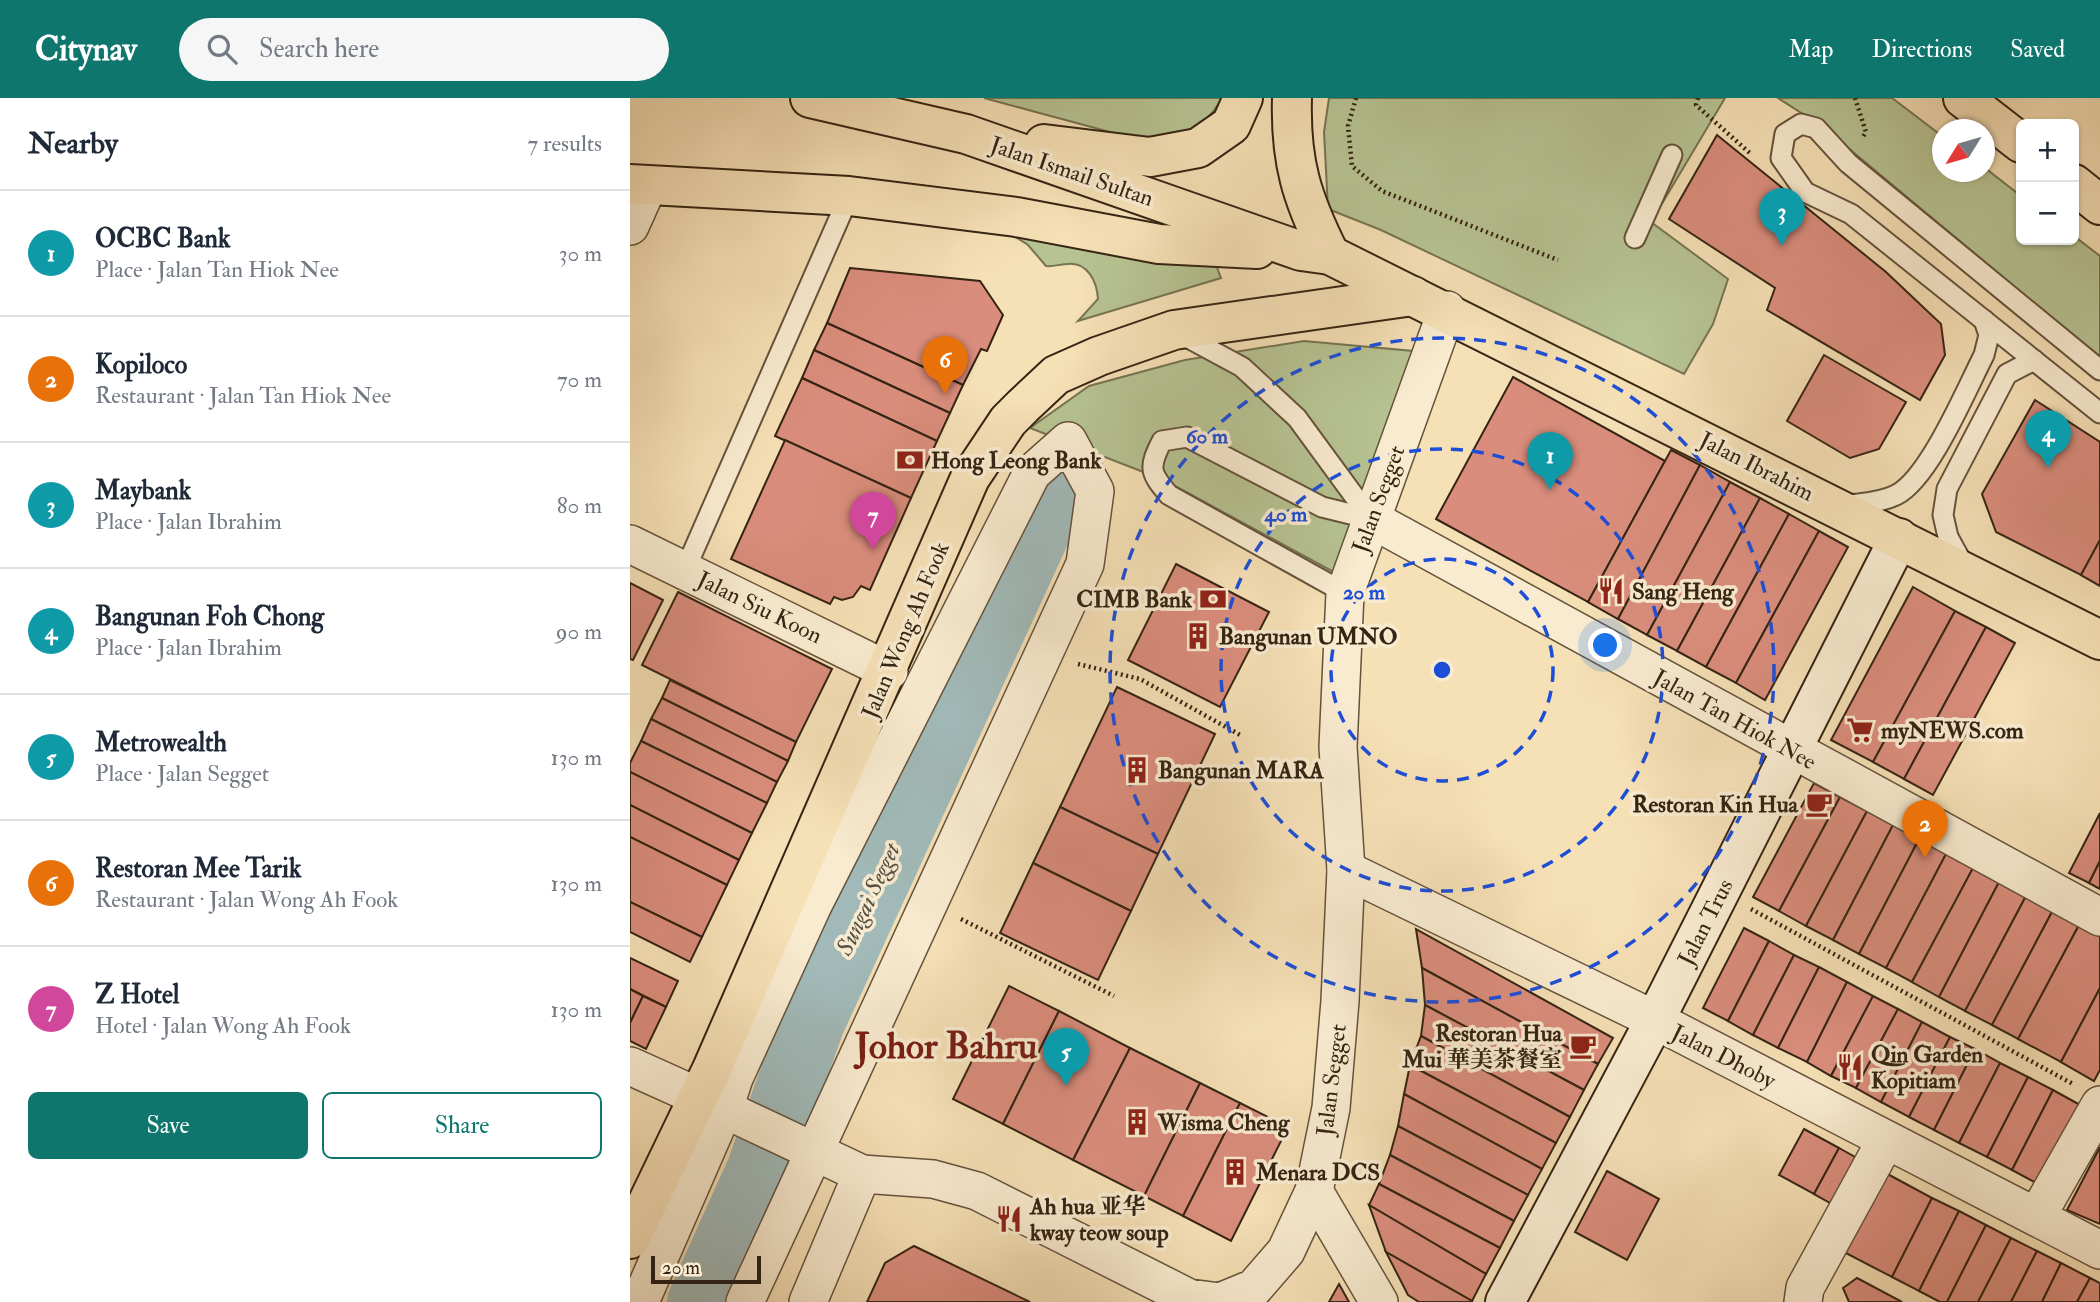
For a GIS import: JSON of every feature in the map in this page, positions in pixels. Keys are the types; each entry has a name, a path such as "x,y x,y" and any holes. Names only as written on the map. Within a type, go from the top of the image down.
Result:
{"main road":[{"name":"Jalan Ismail Sultan","path":"810,98 966,134 1315,253 1430,303"},
{"path":"966,134 1150,157 1198,148 1231,125 1243,98"},
{"path":"639,185 849,197 1016,216 1159,244 1315,253 1293,154 1292,98"},
{"path":"1963,98 2016,139"},
{"path":"2079,188 2100,205"},
{"name":"Jalan Wong Ah Fook","path":"630,1239 723,1109 889,671 970,478 1008,421 1056,375 1099,356 1174,330 1430,303"},
{"name":"Jalan Ibrahim","path":"1430,303 2100,640"}],"street":[{"path":"630,226 639,185"},
{"name":"Jalan Segget","path":"862,1174 933,1179 977,1191 1189,1298 1220,1302 1254,1289 1286,1251 1314,1191 1331,1108 1340,1001 1346,870 1338,747 1345,593 1371,519 1430,303"},
{"path":"640,1302 734,1078 812,907 1032,473 1068,441 1095,491 1085,564 929,903 809,1148 746,1302"},
{"name":"Jalan Tan Hiok Nee","path":"1371,519 2100,917"},
{"name":"Jalan Trus","path":"1505,1302 1655,1020 1899,538"},
{"name":"Jalan Siu Koon","path":"630,544 889,671"},
{"name":"Jalan Dhoby","path":"1346,870 1655,1020 2100,1250"},
{"path":"630,1066 862,1174 808,1302"},
{"path":"2037,1216 2088,1095"},
{"path":"1803,1302 1805,1288 1886,1140"},
{"path":"1314,1191 1379,1302"}],"lane":[{"path":"2100,370 1848,163 1816,128 1801,124 1785,134 1781,158 1805,192 1851,214 2100,413"},
{"path":"1635,238 1672,155"},
{"path":"685,570 849,197"},
{"path":"1837,506 1877,502 1897,495 1919,478 1984,355 1989,335 1984,320"},
{"path":"1174,330 1242,367 1297,418 1371,519"},
{"path":"1968,573 1948,537 1942,515 1947,489 2007,374 2034,360"},
{"path":"1345,593 1169,495 1153,477 1152,460 1162,441 1187,438 1321,507 1371,519"}],"path":[{"path":"1356,98 1348,126 1352,166 1382,191 1558,260"},
{"path":"1042,655 1140,679 1242,736"},
{"path":"1720,892 2088,1095"},
{"path":"929,903 1114,996"}],"green space":[{"path":"984,98 1222,98 1205,121 1184,134 1146,139 1132,138"},
{"path":"1329,98 1725,98 1651,222 1728,279 1713,324 1684,374 1381,230 1328,209 1324,132"},
{"path":"1778,98 1892,98 1932,128 1932,182 1995,182 1995,176 2016,192 2016,245 2079,245 2079,240 2100,256 2100,358 1823,127"},
{"path":"1014,236 1216,265 1221,278 1078,321 1098,299 1090,274 1075,264 1046,266 1028,245"},
{"path":"1304,341 1424,352 1341,576 1164,480 1030,428 1089,386 1185,360"}],"building":[{"path":"1717,135 1886,272 1941,324 1945,355 1920,400 1767,310 1775,288 1669,219"},
{"path":"850,268 980,281 1003,315 987,351 981,349 963,385 827,323"},
{"path":"827,323 963,385 950,413 814,350"},
{"path":"814,350 950,413 937,441 802,378"},
{"path":"1824,355 1906,402 1879,449 1850,458 1787,421"},
{"path":"1513,377 1665,461 1588,602 1436,519"},
{"path":"802,378 937,441 911,498 775,436"},
{"path":"2035,400 2100,442 2100,540 2081,575 1996,532 1982,494"},
{"path":"785,440 911,498 870,590 861,586 853,597 842,600 834,597 830,604 731,559"},
{"path":"1671,450 1700,465 1618,619 1588,602"},
{"path":"1700,465 1730,482 1647,635 1618,619"},
{"path":"1730,482 1760,498 1677,651 1647,635"},
{"path":"1760,498 1789,514 1706,667 1677,651"},
{"path":"1789,514 1819,531 1736,683 1706,667"},
{"path":"1819,531 1848,547 1765,700 1736,683"},
{"path":"2100,540 2100,586 2081,575"},
{"name":"Bangunan UMNO","path":"1176,564 1269,612 1220,707 1128,660"},
{"path":"630,583 663,600 633,660 630,659"},
{"path":"1913,587 1955,611 1873,762 1831,740"},
{"path":"678,592 832,669 796,742 642,665"},
{"path":"1955,611 1986,627 1904,779 1873,762"},
{"path":"1986,627 2015,643 1933,795 1904,779"},
{"path":"670,680 796,742 788,761 662,698"},
{"name":"Bangunan MARA","path":"1117,687 1215,734 1158,854 1060,807"},
{"path":"662,698 788,761 777,782 651,719"},
{"path":"651,719 777,782 767,803 641,741"},
{"path":"641,741 767,803 752,833 630,772 630,763"},
{"path":"630,772 752,833 739,860 630,805"},
{"path":"1814,783 1840,797 1779,911 1753,897"},
{"path":"1840,797 1867,811 1806,926 1779,911"},
{"path":"630,805 739,860 727,885 630,837"},
{"path":"1060,807 1158,854 1131,911 1033,863"},
{"path":"1867,811 1893,825 1833,940 1806,926"},
{"path":"2100,813 2100,861 2089,883 2069,873"},
{"path":"1893,825 1919,839 1859,954 1833,940"},
{"path":"630,837 727,885 702,937 630,902"},
{"path":"1919,839 1946,854 1886,968 1859,954"},
{"path":"1946,854 1973,868 1912,982 1886,968"},
{"path":"2100,861 2100,889 2089,883"},
{"path":"1033,863 1131,911 1098,980 1000,933"},
{"path":"1973,868 1999,882 1939,997 1912,982"},
{"path":"1999,882 2026,896 1965,1011 1939,997"},
{"path":"2026,896 2053,910 1992,1025 1965,1011"},
{"path":"630,902 702,937 690,962 630,932"},
{"path":"2053,910 2079,925 2018,1039 1992,1025"},
{"path":"2079,925 2100,936 2100,988 2061,1062 2018,1039"},
{"path":"1744,928 1769,941 1728,1021 1703,1008"},
{"path":"1416,929 1613,1038 1598,1064 1422,968"},
{"path":"1769,941 1794,955 1753,1035 1728,1021"},
{"path":"1794,955 1819,967 1778,1048 1753,1035"},
{"path":"630,958 678,981 666,1007 630,989"},
{"path":"1819,967 1847,982 1807,1062 1778,1048"},
{"path":"1422,968 1598,1064 1584,1090 1425,1005"},
{"path":"1847,982 1873,996 1831,1076 1807,1062"},
{"path":"1009,986 1059,1011 1003,1124 953,1099"},
{"path":"2100,988 2100,1070 2094,1081 2061,1062"},
{"path":"630,989 643,996 630,1023"},
{"path":"643,996 666,1007 646,1049 630,1041 630,1023"},
{"path":"1873,996 1898,1009 1856,1088 1831,1076"},
{"path":"1425,1005 1584,1090 1570,1117 1421,1036"},
{"path":"1898,1009 1922,1022 1881,1102 1856,1088"},
{"path":"1059,1011 1130,1048 1073,1160 1003,1124"},
{"path":"1922,1022 1950,1037 1909,1117 1881,1102"},
{"path":"1421,1036 1570,1117 1556,1143 1410,1065"},
{"path":"1950,1037 1975,1049 1934,1130 1909,1117"},
{"name":"Wisma Cheng","path":"1130,1048 1200,1083 1144,1196 1073,1160"},
{"path":"1975,1049 2000,1063 1959,1143 1934,1130"},
{"path":"2000,1063 2028,1077 1987,1157 1959,1143"},
{"path":"1410,1065 1556,1143 1542,1169 1404,1094"},
{"path":"2028,1077 2053,1090 2012,1170 1987,1157"},
{"path":"1200,1083 1240,1103 1183,1216 1144,1196"},
{"path":"2053,1090 2082,1106 2040,1185 2012,1170"},
{"path":"1404,1094 1542,1169 1528,1195 1398,1126"},
{"name":"Menara DCS","path":"1240,1103 1288,1127 1231,1241 1183,1216"},
{"path":"1398,1126 1528,1195 1514,1221 1390,1155"},
{"path":"1804,1129 1839,1148 1814,1194 1779,1175"},
{"path":"2100,1147 2100,1224 2067,1210"},
{"path":"1839,1148 1864,1162 1839,1208 1814,1194"},
{"path":"1390,1155 1514,1221 1500,1248 1379,1184"},
{"path":"1607,1171 1659,1199 1627,1260 1575,1232"},
{"path":"1882,1171 1932,1198 1892,1277 1842,1251"},
{"path":"1379,1184 1500,1248 1486,1274 1369,1205"},
{"path":"1932,1198 1959,1211 1919,1291 1892,1277"},
{"path":"1369,1205 1486,1274 1472,1301 1386,1252"},
{"path":"1959,1211 1986,1225 1947,1302 1940,1302 1919,1291"},
{"path":"1986,1225 2011,1238 1978,1302 1947,1302"},
{"path":"2011,1238 2037,1251 2011,1302 1978,1302"},
{"path":"914,1246 1030,1302 867,1302 885,1263"},
{"path":"2037,1251 2061,1263 2042,1302 2011,1302"},
{"path":"1386,1252 1472,1301 1419,1302 1408,1295"},
{"path":"2061,1263 2090,1278 2077,1302 2042,1302"},
{"path":"1857,1278 1902,1302 1849,1302 1843,1288"},
{"path":"2090,1278 2100,1283 2100,1302 2077,1302"},
{"path":"1339,1284 1349,1302 1329,1302"}],"waterway":[{"name":"Sungai Segget","path":"700,1302 759,1171 812,1022 1051,502"}],"place":[{"name":"Maybank","path":"1782,246"},
{"name":"Restoran Mee Tarik","path":"945,394"},
{"name":"Hong Leong Bank","path":"910,460"},
{"name":"Bangunan Foh Chong","path":"2048,468"},
{"name":"OCBC Bank","path":"1550,490"},
{"name":"Z Hotel","path":"873,550"},
{"name":"Sang Heng","path":"1611,591"},
{"name":"CIMB Bank","path":"1213,599"},
{"name":"Bangunan UMNO","path":"1198,636"},
{"name":"myNEWS.com","path":"1860,730"},
{"name":"Bangunan MARA","path":"1137,770"},
{"name":"Restoran Kin Hua","path":"1819,804"},
{"name":"Kopiloco","path":"1925,858"},
{"name":"Restoran Hua Mui 華美茶餐室","path":"1583,1046"},
{"name":"Qin Garden Kopitiam","path":"1850,1067"},
{"name":"Metrowealth","path":"1066,1086"},
{"name":"Wisma Cheng","path":"1137,1122"},
{"name":"Menara DCS","path":"1235,1172"},
{"name":"Ah hua 亚华 kway teow soup","path":"1009,1219"}],"district":[{"name":"Johor Bahru","path":"946,1045"}]}
